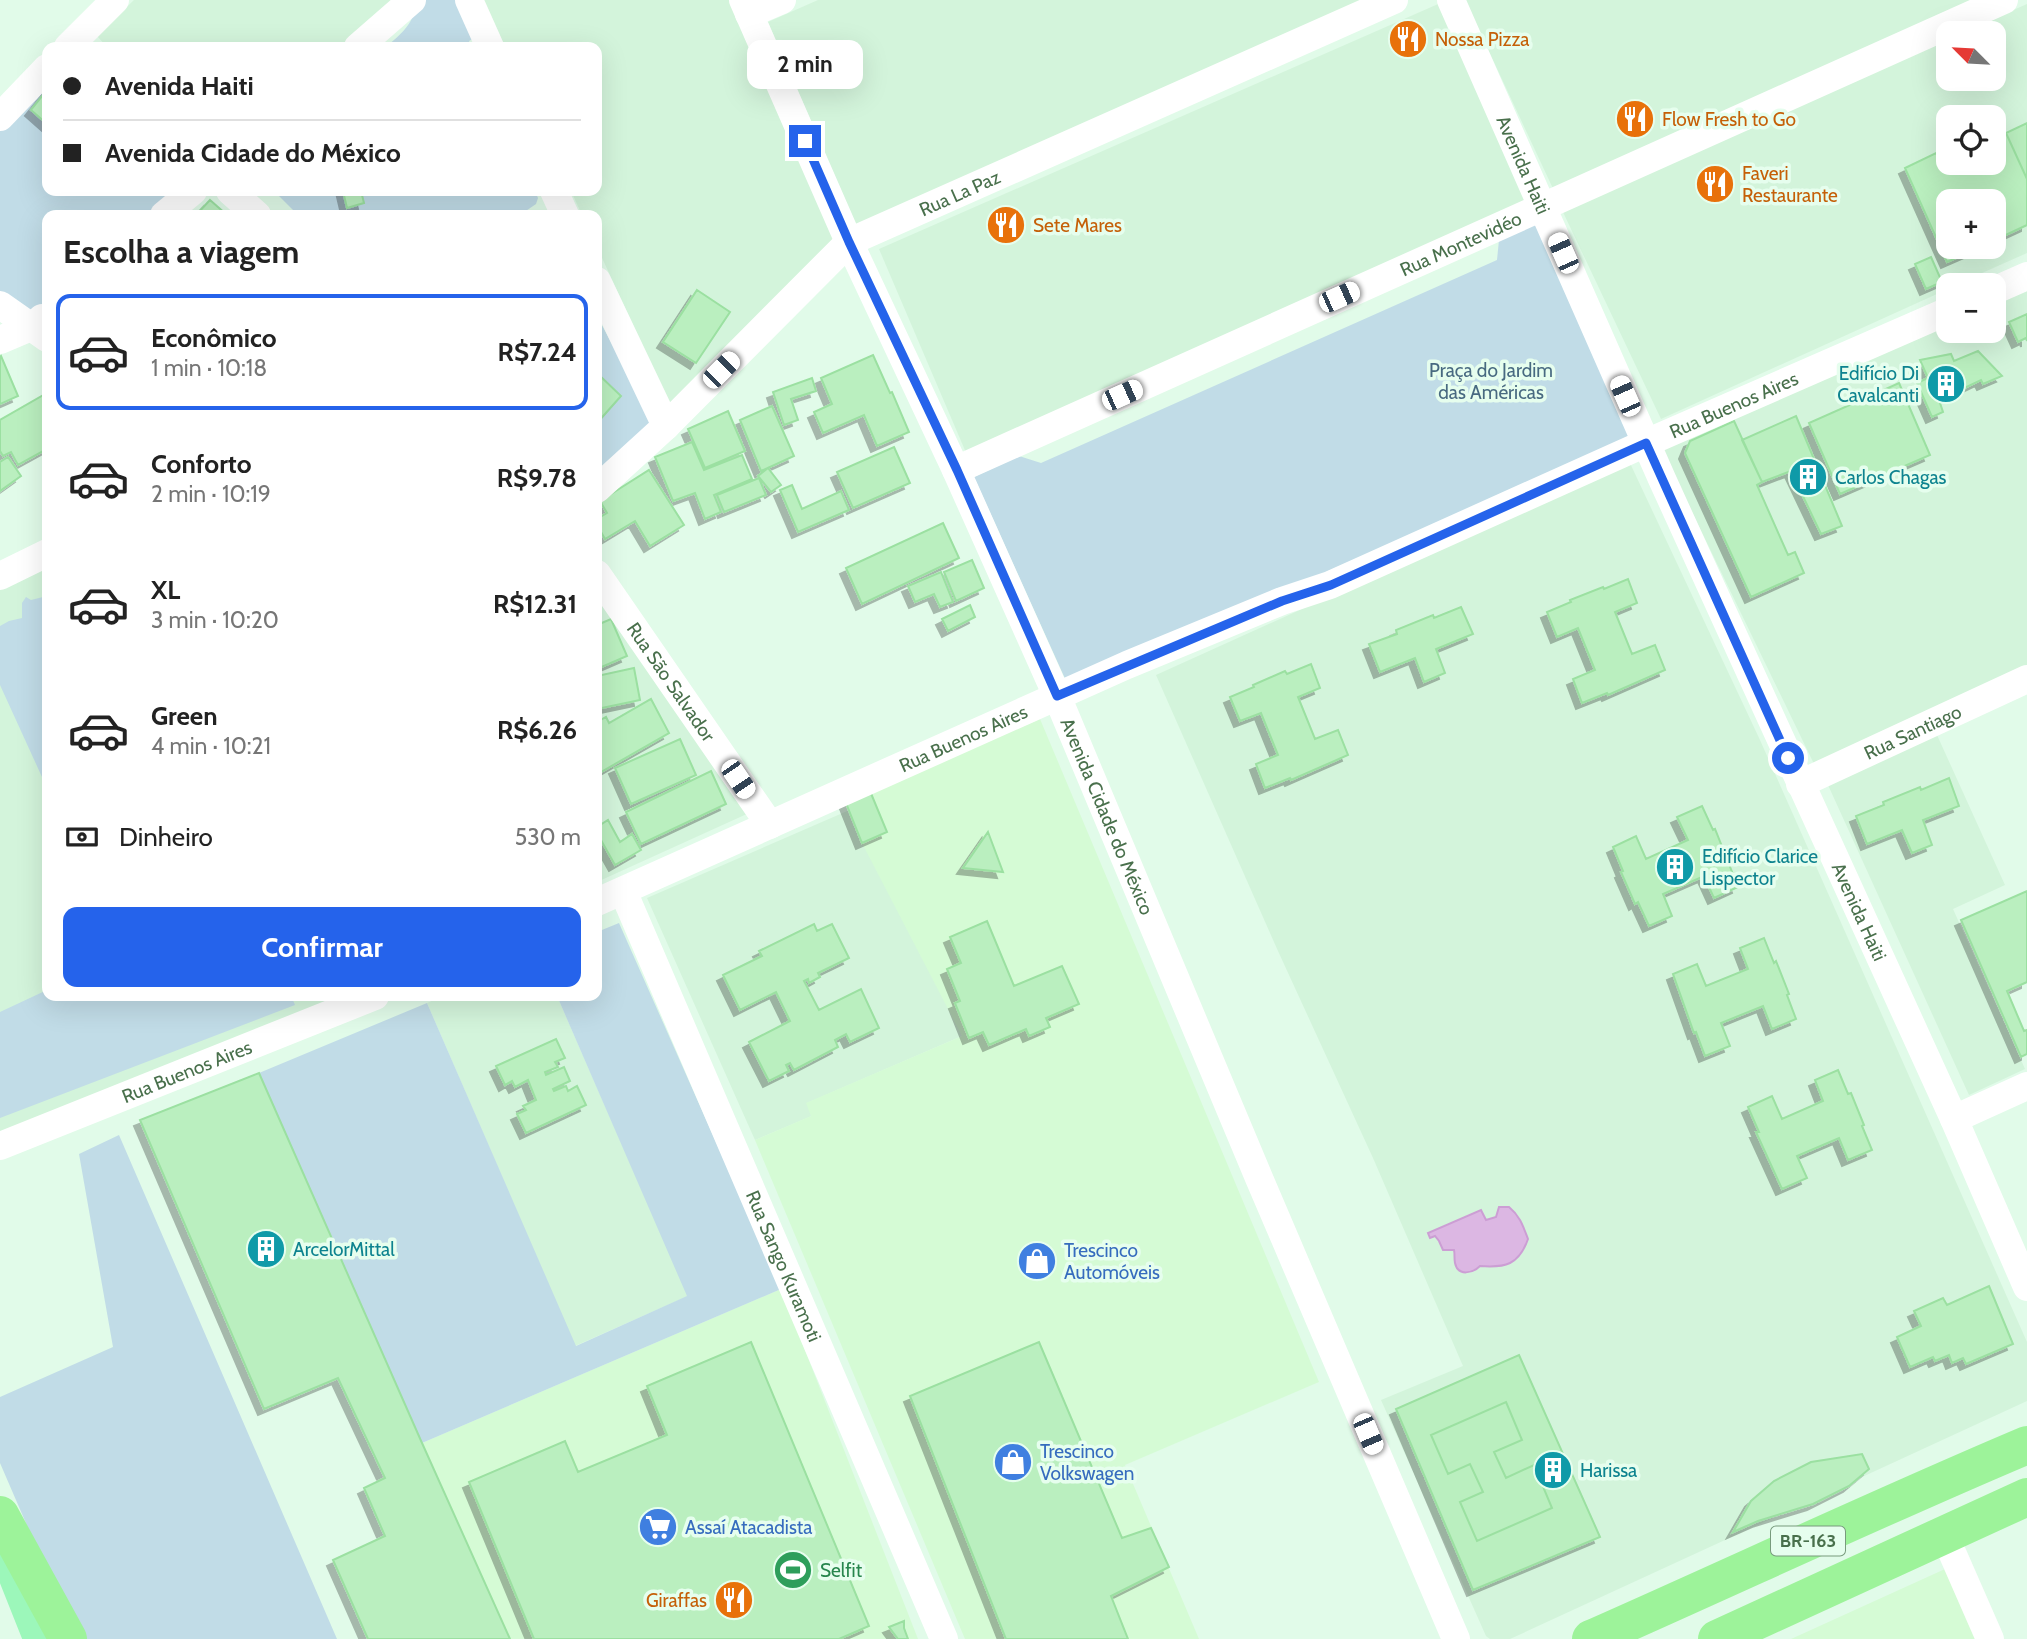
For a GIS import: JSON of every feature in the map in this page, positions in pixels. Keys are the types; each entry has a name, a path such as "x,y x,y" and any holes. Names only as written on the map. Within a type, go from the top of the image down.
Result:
{"highway":[{"name":"BR-163","path":"1591,1639 1892,1502 2027,1445"},
{"name":"BR-163","path":"1717,1639 2027,1497"},
{"path":"0,1515 68,1639"}],"main road":[{"path":"0,1536 41,1639"}],"street":[{"path":"81,42 115,0"},
{"path":"364,42 412,0"},
{"path":"469,0 488,42"},
{"path":"746,7 782,0"},
{"name":"Rua La Paz","path":"602,484 666,426 849,242 1394,0"},
{"name":"Avenida Haiti","path":"1451,0 1646,443 1954,1119 2027,1287"},
{"name":"Rua Montevidéo","path":"957,470 2004,0"},
{"name":"Avenida Cidade do México","path":"746,7 849,242 957,470 1057,696 1456,1639"},
{"path":"0,117 42,73"},
{"path":"170,210 187,196"},
{"path":"236,196 251,210"},
{"path":"2006,285 2027,276"},
{"path":"602,292 666,426"},
{"path":"0,305 42,326"},
{"name":"Rua Buenos Aires","path":"602,900 1057,696 1282,601 1331,585 1936,316"},
{"path":"0,340 42,326"},
{"path":"0,576 42,555"},
{"name":"Rua São Salvador","path":"602,581 770,825"},
{"name":"Rua Santiago","path":"1800,784 2027,679"},
{"name":"Rua Sango Kuramoti","path":"623,891 944,1639"},
{"name":"Rua Buenos Aires","path":"0,1146 362,1001"},
{"path":"1954,1119 2027,1086"},
{"path":"1944,1535 1990,1639"}],"shaded area":[{"path":"134,0 397,0 348,42 102,42 97,36"},
{"path":"482,0 735,0 839,237 672,410 602,258 602,210 580,210 573,196 602,196 602,42 502,42"},
{"path":"818,0 1375,0 857,227 768,22"},
{"path":"1465,0 1991,0 1944,21 1936,21 1936,25 1556,195"},
{"path":"1445,1 1533,206 967,455 879,249"},
{"path":"2027,4 2027,253 1982,273 1936,273 1936,294 1661,419 1562,210 1936,44 1936,91 2006,91 2006,21 1988,21"},
{"path":"2027,287 2027,666 1815,766 1661,448 1936,327 1936,343 2006,343 2006,296"},
{"path":"1629,461 1760,740 2027,1342 2027,1401 1510,1639 1490,1639 1486,1636 1381,1400 1463,1366 1373,1158 1156,675"},
{"path":"42,568 42,1001 338,1001 0,1137 0,589"},
{"path":"602,597 749,813 602,880"},
{"name":"Trescinco Automóveis","path":"1040,719 1319,1382 1125,1465 1199,1639 965,1639 755,1140 811,1116 806,1103 962,1036 862,843 846,803"},
{"path":"1937,735 2005,885 1953,909 2025,1069 1969,1095 1828,785"},
{"path":"868,802 962,1036 807,1103 812,1116 755,1140 647,898"},
{"path":"559,1001 688,1296 575,1346 427,1003"},
{"path":"1499,1207 1513,1210 1528,1239 1520,1254 1510,1263 1480,1266 1470,1272 1462,1272 1457,1267 1454,1250 1443,1250 1435,1236 1430,1238 1428,1233 1481,1210 1486,1220 1496,1217"},
{"name":"Assaí Atacadista","path":"781,1289 918,1639 509,1639 422,1443"},
{"path":"1956,1564 1987,1639 1791,1639"}],"green space":[{"path":"419,0 465,0 480,35 469,42 391,42 414,15"},
{"path":"42,86 42,196 174,196 159,210 42,210 42,313 35,319 0,302 0,127"},
{"path":"279,196 538,198 536,204 527,210 293,210"},
{"name":"Praça do Jardim das Américas","path":"1534,225 1538,226 1631,437 1075,683 1067,683 974,477 1019,456 1041,463 1497,260 1499,240"},
{"path":"602,325 655,424 602,473"},
{"path":"26,597 31,600 42,597 42,777 0,685 0,626 22,618 22,603"},
{"path":"619,923 781,1289 422,1443 259,1073 427,1003 576,1346 687,1296 559,1001 602,1001 602,930"},
{"path":"42,992 42,1001 293,1001 295,1005 0,1118 0,1012"},
{"path":"119,1135 337,1639 85,1639 38,1551 0,1463 0,1397 113,1347 79,1154"}],"building":[{"path":"42,96 42,120 31,110"},
{"path":"2027,123 2027,179 2006,133"},
{"path":"2006,133 2027,179 2027,225 2006,235 2006,189 1936,189 1936,237 1905,168 1936,153 1936,175 2006,175"},
{"path":"344,196 362,196 364,203 347,208"},
{"path":"210,200 221,210 201,210"},
{"path":"1931,257 1938,273 1936,285 1926,289 1915,264"},
{"path":"697,290 730,312 696,363 663,342"},
{"path":"2027,314 2027,341 2026,338 2018,342 2009,322"},
{"name":"Edifício Di Cavalcanti","path":"1978,351 2002,376 1983,384 1981,380 1939,400 1943,412 1932,417 1917,383 1928,378 1920,360 1951,354 1954,361"},
{"path":"873,355 909,432 877,446 864,415 823,433 814,412 832,404 821,378"},
{"path":"0,357 18,396 0,404"},
{"path":"602,378 621,396 602,417"},
{"path":"812,378 816,391 791,399 798,420 784,425 773,392"},
{"path":"1899,383 1930,455 1840,494 1809,423"},
{"path":"42,396 42,452 18,465 11,452 3,456 0,451 0,420"},
{"path":"772,406 794,456 761,471 740,420"},
{"path":"728,411 745,451 705,468 688,429"},
{"name":"Carlos Chagas","path":"1796,416 1842,526 1821,534 1791,471 1762,482 1742,440"},
{"path":"1734,421 1762,482 1757,485 1788,555 1795,552 1804,573 1751,597 1685,453 1690,441"},
{"path":"692,442 704,470 742,455 752,479 714,495 721,512 705,519 695,493 673,501 655,457"},
{"path":"894,447 910,483 853,508 837,472"},
{"path":"8,457 21,476 0,491 0,462"},
{"path":"768,468 781,485 771,492 758,476"},
{"path":"649,470 684,525 650,546 635,521 605,539 602,534 602,516 607,513 602,500"},
{"path":"759,478 766,495 724,512 717,495"},
{"path":"792,485 802,509 841,491 849,510 798,532 780,490"},
{"path":"943,523 959,558 862,604 846,568"},
{"path":"972,560 984,588 956,601 944,572"},
{"path":"941,572 953,602 940,607 934,594 915,602 908,586"},
{"path":"1628,579 1637,603 1615,612 1632,654 1655,645 1665,670 1608,695 1607,693 1582,703 1573,679 1595,670 1578,628 1557,637 1547,612 1571,602 1570,600"},
{"path":"970,605 975,617 948,631 942,619"},
{"path":"1461,607 1473,634 1436,649 1445,673 1424,682 1415,658 1380,672 1369,644 1397,634 1396,630 1433,615 1434,618"},
{"path":"611,619 627,656 602,667 602,623"},
{"path":"1311,664 1320,688 1298,697 1315,739 1338,730 1348,755 1291,780 1290,778 1265,788 1256,764 1278,755 1261,713 1240,721 1230,697 1285,671 1287,674"},
{"path":"634,668 640,700 602,708 602,675"},
{"path":"651,699 669,733 602,771 602,719 606,717 609,723"},
{"path":"680,739 696,775 631,804 615,768"},
{"path":"711,771 726,804 641,844 626,812"},
{"path":"1949,778 1959,806 1923,820 1932,845 1912,853 1902,830 1867,844 1856,816 1884,805 1883,802"},
{"path":"870,791 887,832 862,843 846,803"},
{"name":"Edifício Clarice Lispector","path":"1702,806 1713,830 1715,829 1738,887 1714,898 1704,876 1663,894 1672,916 1649,926 1638,902 1635,904 1613,847 1636,836 1646,859 1688,840 1677,817"},
{"path":"608,820 620,842 632,834 641,850 615,865 602,842 602,824"},
{"path":"988,832 1003,872 963,868"},
{"path":"2027,891 2027,982 2007,991 2024,1031 2027,1030 2027,1054 2021,1057 1961,920"},
{"path":"987,921 1014,986 1062,966 1079,1004 1046,1018 1050,1027 1029,1036 1026,1029 989,1045 983,1032 969,1038 955,1003 960,1001 947,969 961,963 950,937"},
{"path":"814,924 817,931 832,924 849,958 818,973 820,977 809,983 808,979 804,981 819,1010 861,989 879,1028 850,1042 846,1034 835,1040 838,1047 794,1070 790,1063 786,1065 789,1071 769,1081 749,1042 790,1021 776,992 740,1010 723,975 762,956 759,951"},
{"path":"1764,938 1774,963 1776,961 1796,1019 1772,1029 1763,1006 1721,1023 1730,1046 1705,1056 1673,974 1697,964 1706,986 1748,969 1740,948"},
{"path":"556,1039 565,1058 555,1062 558,1067 545,1072 546,1075 564,1067 570,1081 553,1089 554,1091 566,1086 568,1091 577,1086 586,1105 526,1133 517,1114 526,1110 523,1106 536,1100 528,1080 515,1087 512,1081 505,1085 496,1066"},
{"path":"1838,1070 1848,1094 1851,1093 1872,1150 1848,1160 1839,1138 1797,1156 1807,1178 1782,1189 1756,1132 1759,1132 1748,1107 1772,1096 1782,1119 1823,1101 1815,1080"},
{"name":"ArcelorMittal","path":"259,1073 510,1639 368,1639 333,1560 385,1536 364,1488 385,1478 338,1378 264,1409 140,1120"},
{"path":"1989,1286 2013,1344 1966,1364 1963,1358 1952,1363 1949,1355 1935,1361 1933,1357 1910,1367 1897,1337 1921,1326 1914,1311 1943,1298 1947,1305"},
{"name":"Assaí Atacadista","path":"751,1342 869,1626 839,1639 534,1639 469,1482 565,1441 578,1472 667,1435 647,1386"},
{"name":"Trescinco Volkswagen","path":"1039,1342 1122,1538 1151,1528 1169,1567 1111,1596 1128,1639 1006,1639 910,1396"},
{"name":"Harissa","path":"1519,1355 1600,1537 1473,1590 1396,1409","holes":["1506,1402 1522,1440 1494,1452 1506,1478 1534,1465 1552,1508 1477,1541 1460,1502 1483,1492 1470,1464 1448,1474 1431,1435"]},
{"path":"1506,1402 1522,1440 1494,1452 1506,1478 1534,1465 1552,1508 1477,1541 1460,1502 1483,1492 1470,1464 1448,1474 1431,1435"},
{"path":"1862,1454 1869,1469 1849,1486 1813,1504 1758,1521 1733,1532 1751,1501 1774,1481 1811,1462"},
{"path":"904,1621 908,1639 898,1639 889,1627"}],"place":[{"name":"Nossa Pizza","path":"1408,39"},
{"name":"Flow Fresh to Go","path":"1635,119"},
{"name":"Faveri Restaurante","path":"1715,184"},
{"name":"Sete Mares","path":"1006,225"},
{"name":"Edifício Di Cavalcanti","path":"1946,384"},
{"name":"Carlos Chagas","path":"1808,477"},
{"name":"Edifício Clarice Lispector","path":"1675,867"},
{"name":"ArcelorMittal","path":"266,1249"},
{"name":"Trescinco Automóveis","path":"1037,1261"},
{"name":"Trescinco Volkswagen","path":"1013,1462"},
{"name":"Harissa","path":"1553,1470"},
{"name":"Assaí Atacadista","path":"658,1527"},
{"name":"Selfit","path":"793,1570"},
{"name":"Giraffas","path":"734,1600"}],"route":[{"path":"805,141 849,242 957,470 1057,696 1282,601 1331,585 1646,443 1788,758"}]}
